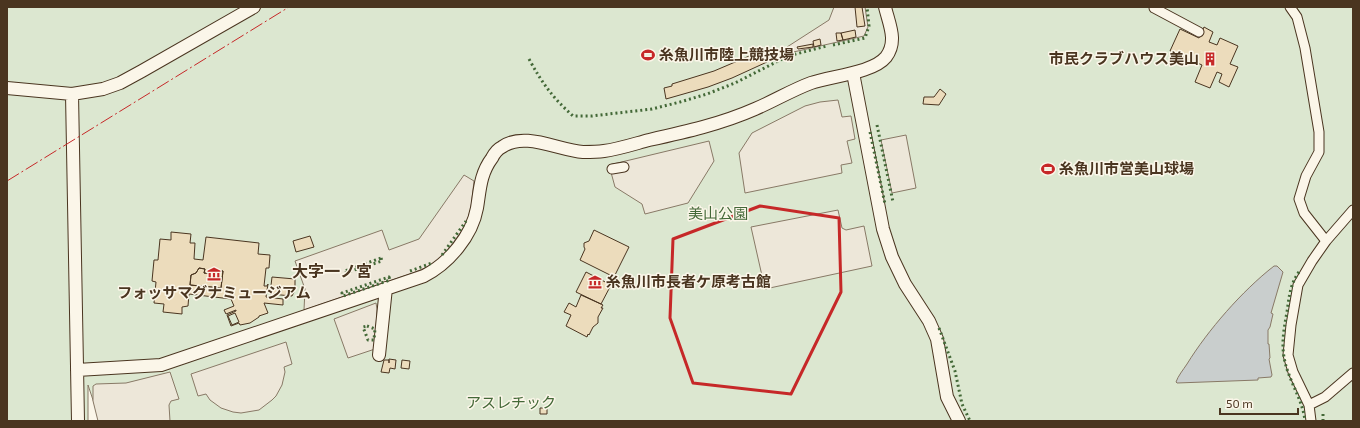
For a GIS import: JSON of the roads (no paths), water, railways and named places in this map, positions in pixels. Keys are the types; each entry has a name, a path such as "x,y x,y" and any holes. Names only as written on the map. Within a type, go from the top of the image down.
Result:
{"street":[{"path":"7,88 72,94 103,90 120,83 254,7"},
{"path":"77,370 161,364 424,276 435,270 448,259 464,237 472,223 477,208 482,175 487,165 501,147 523,140 582,152 605,151 723,122 807,85 853,73 879,63 885,58 892,44 892,32 885,7"},
{"path":"1155,7 1154,8 1199,32"},
{"path":"1290,7 1297,17 1305,48 1319,132 1319,152 1306,176 1299,199 1304,213 1326,241"},
{"path":"853,73 883,229 892,257 905,284 929,321 937,339 947,397 959,421"},
{"path":"72,94 78,421"},
{"path":"612,169 624,167"},
{"path":"1310,421 1309,405 1293,372 1288,355 1291,325 1298,285 1326,241 1353,210"},
{"path":"379,355 386,288"},
{"path":"1309,405 1325,397 1353,373"}],"place":[{"name":"糸魚川市陸上競技場","path":"648,55"},
{"name":"市民クラブハウス美山","path":"1210,59"},
{"name":"糸魚川市営美山球場","path":"1048,169"},
{"name":"フォッサマグナミュージアム","path":"214,274"},
{"name":"糸魚川市長者ケ原考古館","path":"595,282"}],"district":[{"name":"大字一ノ宮","path":"332,271"}],"park label":[{"name":"美山公園","path":"718,214"},
{"name":"アスレチック","path":"511,403"}]}
